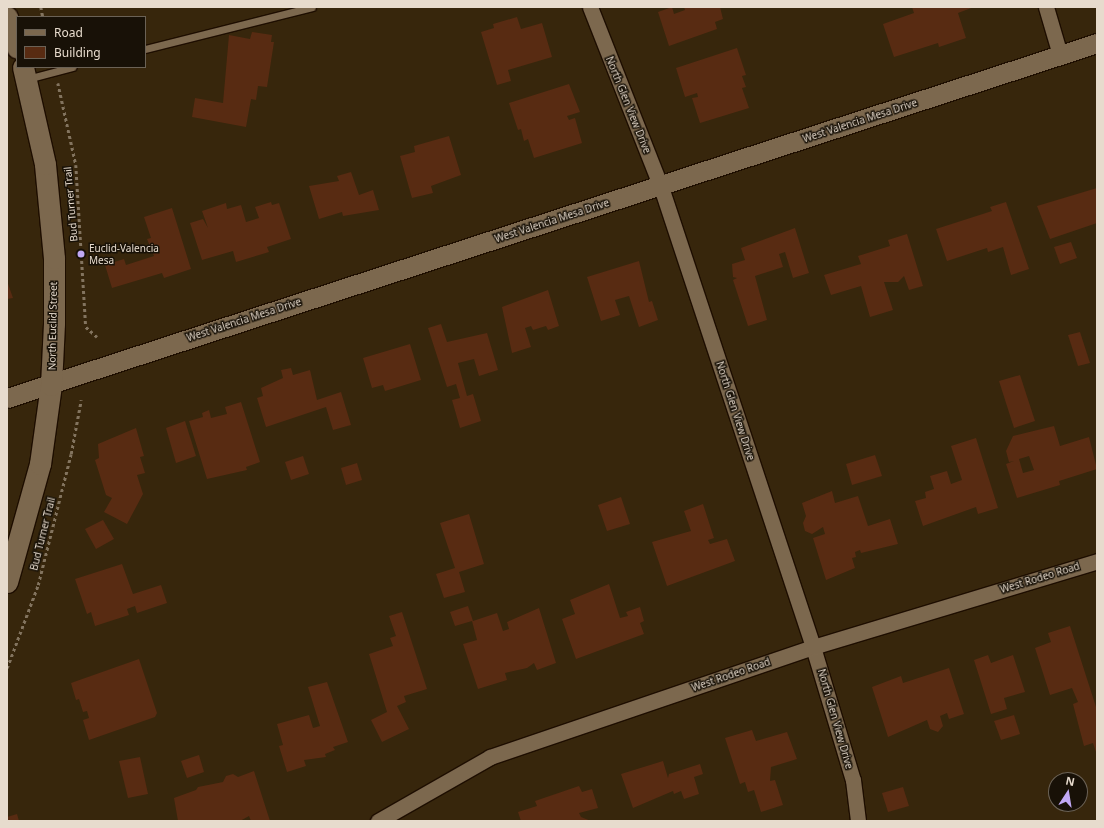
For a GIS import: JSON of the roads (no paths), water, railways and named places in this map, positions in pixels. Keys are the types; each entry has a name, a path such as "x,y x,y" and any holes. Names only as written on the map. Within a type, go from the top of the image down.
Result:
{"main road":[{"path":"7,17 13,43"},
{"name":"North Euclid Street","path":"7,582 40,464 51,384 54,316 50,213 45,164 25,73"}],"street":[{"name":"North Glen View Drive","path":"590,7 661,187 813,647 853,780 858,821"},
{"path":"1046,7 1060,54"},
{"name":"West Valencia Mesa Drive","path":"7,398 88,370 661,187 1097,43"},
{"name":"West Rodeo Road","path":"378,821 490,757 813,647 1097,561"}],"lane":[{"path":"146,49 312,7"},
{"path":"25,73 56,71 68,68"}],"place":[{"name":"Euclid-Valencia Mesa","path":"81,254"}]}
